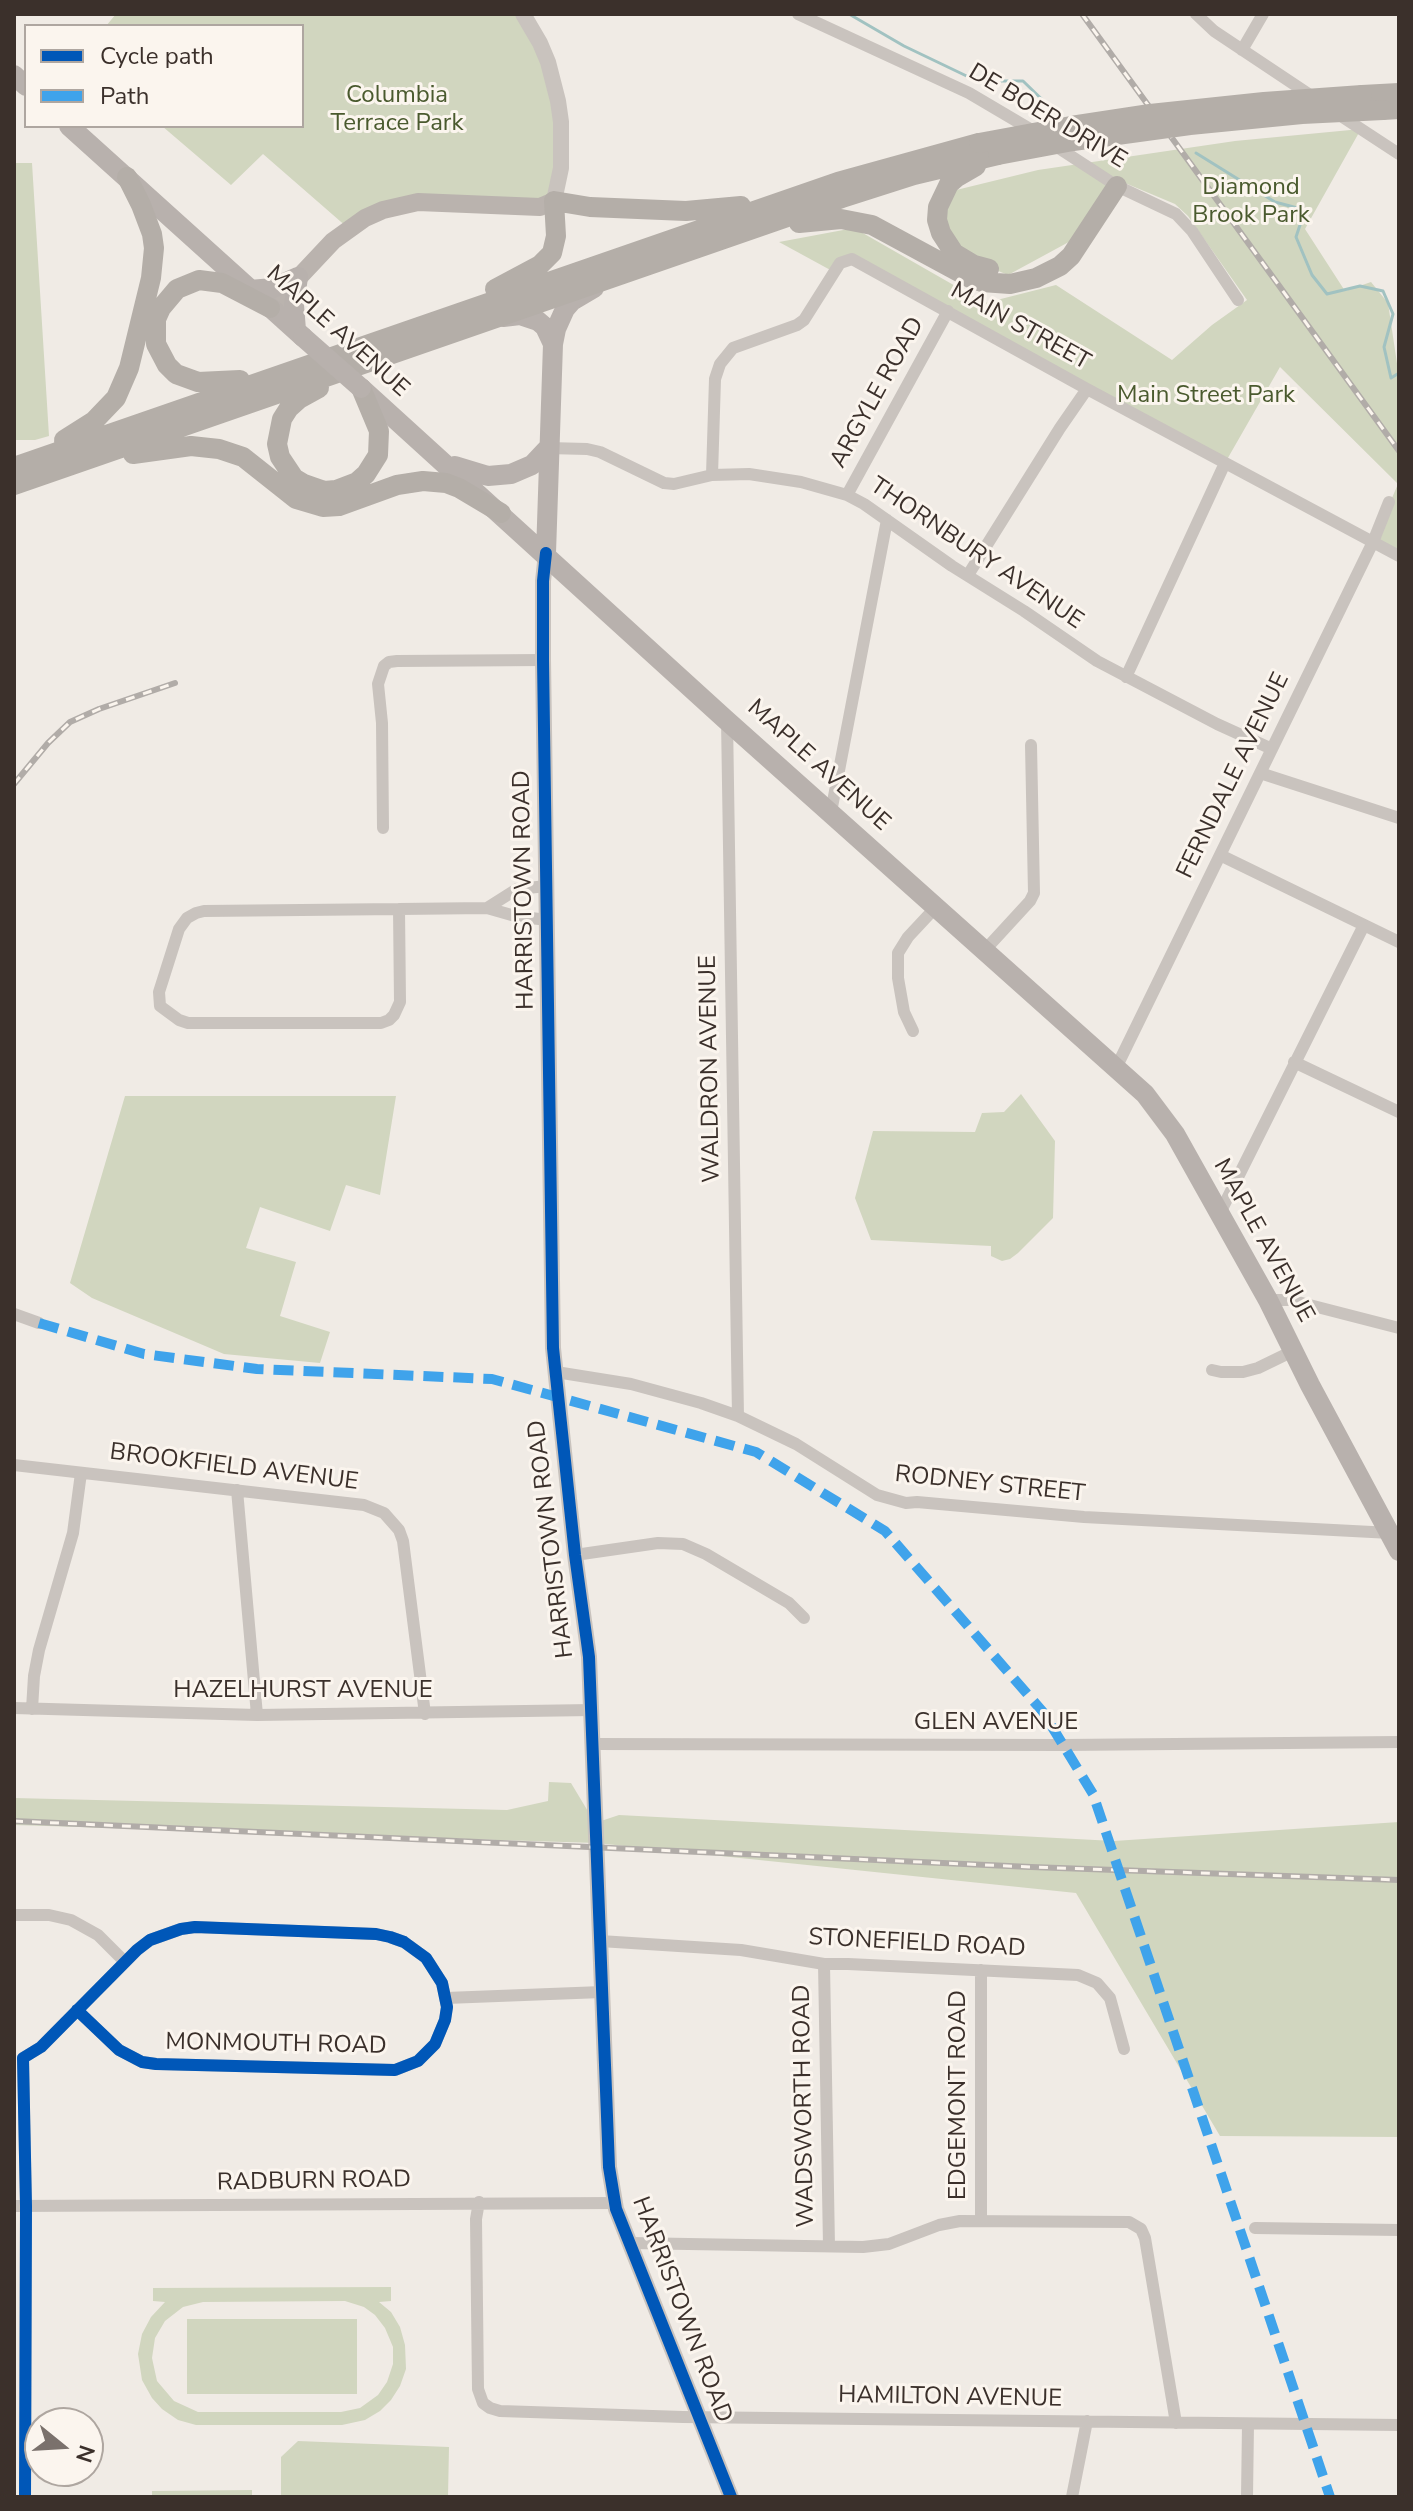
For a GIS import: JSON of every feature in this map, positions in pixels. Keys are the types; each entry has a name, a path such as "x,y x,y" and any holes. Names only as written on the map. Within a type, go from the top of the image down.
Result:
{"highway":[{"path":"452,315 547,259 555,244 554,201 590,207 705,210 741,206 979,143 1043,131 1264,102 1399,93"},
{"path":"15,474 388,355 902,179 998,155 1073,141 1190,125 1391,109"},
{"path":"998,155 957,177 942,195 938,207 937,220 947,245 964,260 985,268 1021,269 1052,255 1111,182"},
{"path":"15,474 94,421 107,410 124,384 151,278 154,248 147,219 127,177"},
{"path":"15,474 352,349 838,182"},
{"path":"725,239 809,221 857,221 886,231 970,278 982,282 1024,282 1049,273 1071,256 1111,182"},
{"path":"270,308 222,283 199,280 187,283 167,298 161,308 156,319 156,344 176,374 187,380 210,383 255,377 352,349"},
{"path":"361,388 379,431 378,455 373,464 357,482 336,490 324,491 294,478 280,457 277,444 282,419 299,399 311,391 388,355"},
{"path":"15,474 174,447 206,447 243,457 283,490 308,504 339,506 397,485 435,481 470,493 501,513"}],"main road":[{"name":"MAPLE AVENUE","path":"71,128 1145,1094 1175,1134 1268,1300 1394,1533 1399,1551"},
{"path":"270,308 348,228 383,210 418,202 540,207 554,201"},
{"path":"250,290 273,288 298,277"},
{"path":"298,277 294,305 300,334"},
{"name":"HARRISTOWN ROAD","path":"546,553 548,448 556,329 572,301 611,278"},
{"path":"497,318 520,315 538,321 545,327 553,344"},
{"path":"443,461 476,474 498,476 522,471 548,448"}],"street":[{"path":"523,14 548,62 558,101 561,168 554,201"},
{"name":"DE BOER DRIVE","path":"798,14 981,99 1111,182 1176,214 1192,231 1238,300"},
{"path":"1196,14 1214,31 1399,154"},
{"path":"1242,50 1263,14"},
{"name":"MAIN STREET","path":"712,475 715,379 720,364 733,348 804,320 840,263 852,259 1399,556"},
{"name":"ARGYLE ROAD","path":"847,495 948,311"},
{"path":"968,575 1087,389"},
{"name":"THORNBURY AVENUE","path":"548,448 600,452 664,483 674,484 712,475 749,474 847,495 1097,661 1272,749"},
{"path":"1126,677 1225,463"},
{"name":"FERNDALE AVENUE","path":"1116,1068 1373,542 1389,502"},
{"path":"831,812 887,520"},
{"name":"HARRISTOWN ROAD","path":"546,553 543,660 551,1291 556,1372 589,1657 609,2167 615,2203 731,2497"},
{"path":"383,828 382,723 378,684 384,666 397,661 543,660"},
{"name":"WALDRON AVENUE","path":"727,720 738,1416"},
{"path":"985,950 1034,893 1031,745"},
{"path":"1260,773 1399,818"},
{"path":"1220,855 1399,942"},
{"path":"487,908 517,889 547,886"},
{"path":"913,1031 904,1012 898,978 898,953 908,937 936,907"},
{"path":"399,909 400,1002 394,1015 381,1023 188,1023 160,1006 159,992 179,929 187,918 204,911 487,908 547,920"},
{"path":"1219,1215 1364,925"},
{"path":"1294,1062 1399,1112"},
{"path":"1268,1300 1290,1300 1399,1328"},
{"path":"14,1314 39,1323"},
{"path":"1212,1370 1243,1372 1293,1351"},
{"name":"RODNEY STREET","path":"556,1372 631,1384 738,1416 796,1444 877,1495 906,1503 1084,1517 1394,1533"},
{"name":"BROOKFIELD AVENUE","path":"14,1465 364,1505 384,1513 403,1541 425,1714"},
{"path":"32,1709 39,1650 73,1533 81,1473"},
{"path":"237,1490 257,1715"},
{"path":"575,1555 658,1543 683,1544 706,1554 789,1603 804,1618"},
{"name":"HAZELHURST AVENUE","path":"14,1708 257,1715 592,1710"},
{"name":"GLEN AVENUE","path":"593,1744 1399,1742"},
{"path":"14,1915 49,1915 71,1920 98,1935 125,1962"},
{"path":"21,2489 19,2060 41,2047 150,1940 165,1933 195,1927 376,1934 404,1942 426,1958 442,1983 446,1998 602,1992"},
{"name":"STONEFIELD ROAD","path":"600,1941 741,1950 824,1964 1088,1977 1110,1998 1124,2049"},
{"name":"WADSWORTH ROAD","path":"824,1964 829,2246"},
{"name":"EDGEMONT ROAD","path":"981,1970 981,2221"},
{"name":"MONMOUTH ROAD","path":"77,2010 119,2050 142,2062 395,2070 418,2061 435,2044 445,2020 446,1998"},
{"name":"HAMILTON AVENUE","path":"479,2202 476,2219 478,2389 483,2403 500,2411 699,2417 1399,2425"},
{"name":"RADBURN ROAD","path":"20,2206 615,2203"},
{"path":"630,2243 863,2247 889,2244 939,2225 981,2221 1129,2222 1141,2229 1145,2238 1176,2423"},
{"path":"1255,2228 1399,2230"},
{"path":"1072,2497 1087,2421"},
{"path":"1247,2497 1248,2424"}],"green space":[{"name":"Columbia Terrace Park","path":"116,14 523,14 554,81 554,201 439,202 348,228 263,154 231,185 164,128 304,128 304,24 108,24"},
{"name":"Diamond Brook Park","path":"1361,129 1305,229 1345,291 1371,282 1388,303 1399,377 1399,556 1373,542 1398,484 1280,367 1225,463 857,261 834,272 779,242 854,228 985,303 1056,285 1172,360 1247,300 1188,216 1175,204 1113,178 1078,237 1008,275 948,250 944,193 1038,170 1235,141"},
{"path":"14,163 32,163 49,436 35,440 14,440"},
{"path":"1021,1094 1055,1141 1053,1218 1018,1253 1002,1261 991,1256 991,1246 871,1240 855,1198 873,1131 975,1132 982,1113 1004,1112"},
{"path":"125,1096 396,1096 380,1195 346,1185 330,1231 260,1207 246,1248 296,1262 280,1316 330,1332 320,1363 224,1354 92,1298 70,1283"},
{"path":"549,1782 571,1783 595,1823 619,1815 1114,1841 1399,1822 1399,2137 1220,2136 1076,1893 596,1843 14,1825 14,1798 507,1810 548,1801"},
{"path":"391,2287 391,2301 379,2302 391,2312 400,2327 405,2345 406,2369 400,2386 380,2411 365,2420 342,2425 196,2425 178,2420 152,2398 142,2380 138,2354 142,2334 151,2317 165,2302 153,2301 153,2288","holes":["345,2301 364,2307 385,2328 393,2347 393,2364 387,2382 378,2395 360,2408 341,2412 198,2412 174,2401 157,2381 152,2358 155,2338 165,2321 183,2307 203,2302"]},
{"path":"187,2319 357,2319 357,2394 187,2394"},
{"path":"298,2441 449,2447 448,2497 281,2497 281,2457"},
{"path":"252,2490 252,2497 152,2497 152,2491"}],"waterway":[{"path":"849,14 904,46 977,81 1023,81 1055,112"},
{"path":"1196,153 1275,202 1305,210 1296,237 1312,275 1327,294 1360,286 1383,291 1393,314 1384,347 1391,378 1399,373"}],"railway":[{"path":"1082,14 1399,451"},
{"path":"14,784 70,722 175,683"},
{"path":"14,1821 1031,1867 1399,1880"}],"marked path":[{"path":"39,1323 144,1354 257,1369 492,1379 756,1452 885,1531 1043,1712 1093,1794 1330,2497"}],"cycle path":[{"path":"546,553 543,660 553,1348 589,1657 609,2167 616,2209 731,2497"},
{"path":"25,2497 23,2058 41,2047 137,1950 150,1940 195,1927 390,1937 404,1942 426,1958 442,1983 447,2007 435,2044 418,2061 395,2070 142,2062 119,2050 77,2010"}],"park label":[{"name":"Main Street Park","path":"1206,396"}]}
